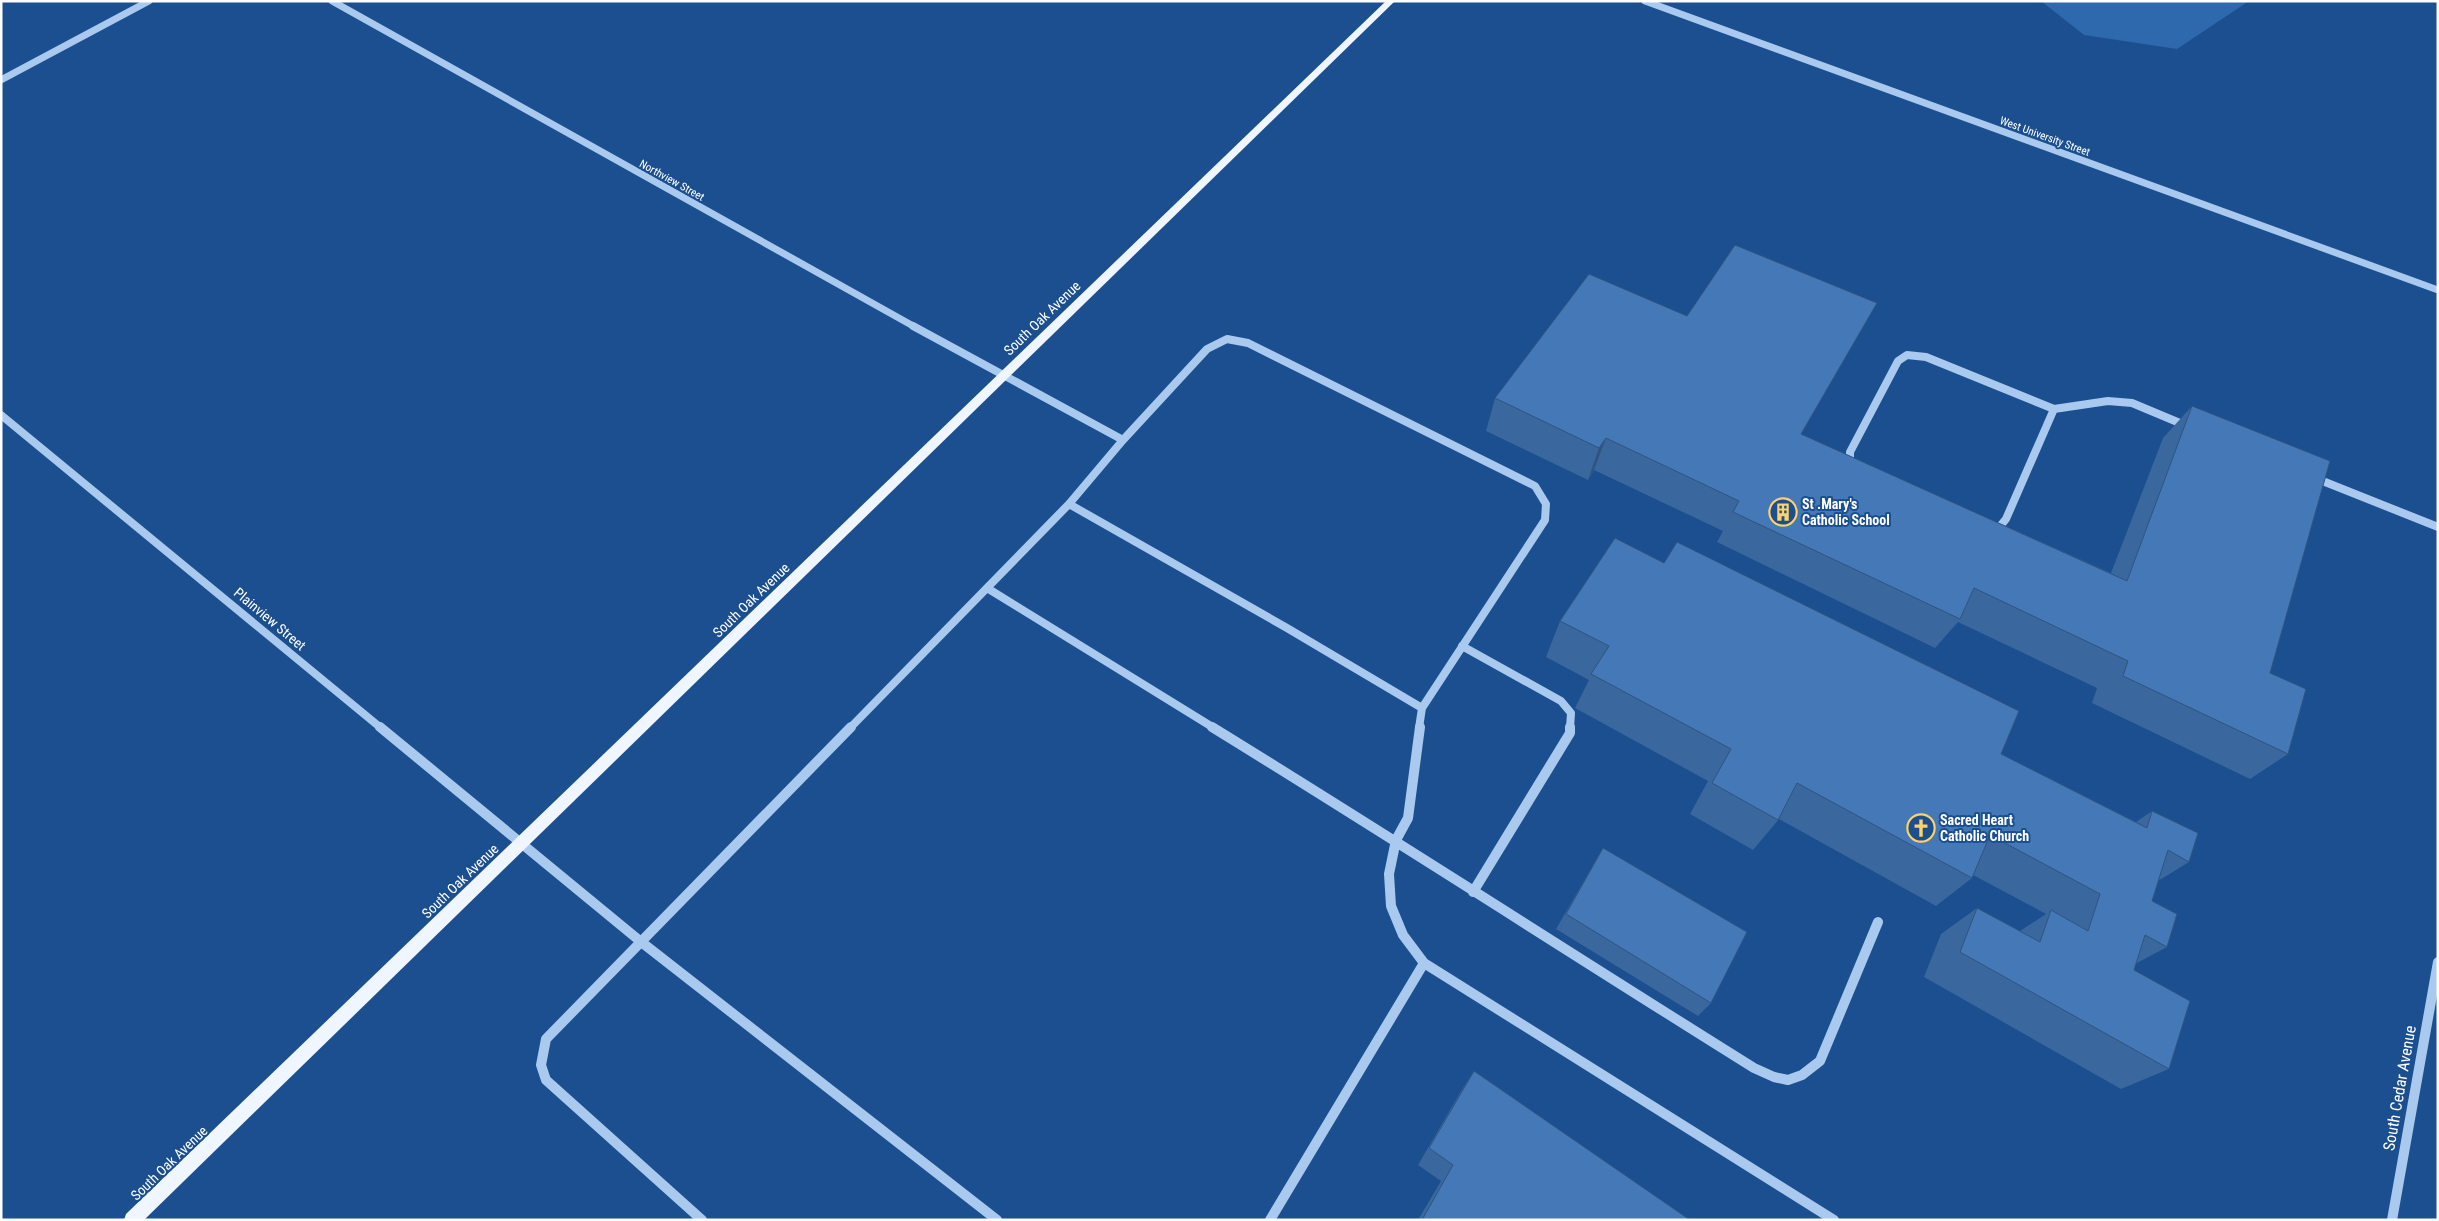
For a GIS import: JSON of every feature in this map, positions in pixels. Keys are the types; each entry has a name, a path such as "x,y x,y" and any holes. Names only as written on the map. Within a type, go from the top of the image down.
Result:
{"main road":[{"name":"South Oak Avenue","path":"132,1220 1391,1"}],"street":[{"path":"1,80 149,1"},
{"name":"Northview Street","path":"332,1 1003,376 1123,440"},
{"name":"West University Street","path":"1645,1 2438,290"},
{"path":"702,1220 546,1080 541,1065 546,1039 1070,504 1123,440 1207,349 1227,339 1248,344 1535,486 1546,504 1545,520 1422,708 1408,818 1396,840 1389,874 1391,906 1403,935 1424,964 1834,1220"},
{"path":"1858,469 1850,464 1850,452 1898,361 1907,355 1926,357 2054,409 2108,401 2132,403 2195,429"},
{"path":"1987,528 1997,530 2006,519 2054,409"},
{"name":"Plainview Street","path":"1,415 640,941 997,1220"},
{"path":"2303,473 2438,527"},
{"path":"1070,504 1236,598 1422,708"},
{"path":"987,588 1396,840 1473,892 1754,1068 1782,1080 1802,1076 1820,1060 1878,922"},
{"path":"1462,646 1561,701 1571,713 1570,733 1473,892"},
{"name":"South Cedar Avenue","path":"2392,1220 2438,962"},
{"path":"1270,1220 1424,964"}],"shaded area":[{"path":"2041,1 2249,1 2177,49 2084,35"}],"building":[{"name":"St .Mary's Catholic School","path":"1735,245 1877,303 1801,434 2127,581 2192,406 2330,461 2270,673 2306,689 2288,754 2123,676 2128,661 1974,588 1960,619 1733,512 1739,501 1606,438 1599,448 1495,398 1589,274 1687,316"},
{"name":"Sacred Heart Catholic Church","path":"1615,538 1664,563 1677,542 2019,711 2001,754 2147,828 2152,811 2198,833 2189,862 2168,850 2152,901 2177,914 2167,947 2145,935 2134,970 2190,1001 2169,1069 1960,952 1977,908 2040,942 2051,910 2088,931 2100,894 1990,835 1972,878 1797,783 1778,820 1712,783 1731,749 1591,674 1609,646 1560,621"},
{"path":"1603,848 1747,932 1711,1003 1566,914"},
{"path":"1474,1071 1690,1220 1422,1220 1453,1165 1429,1148"}],"place":[{"name":"St .Mary's Catholic School","path":"1783,512"},
{"name":"Sacred Heart Catholic Church","path":"1921,828"}]}
